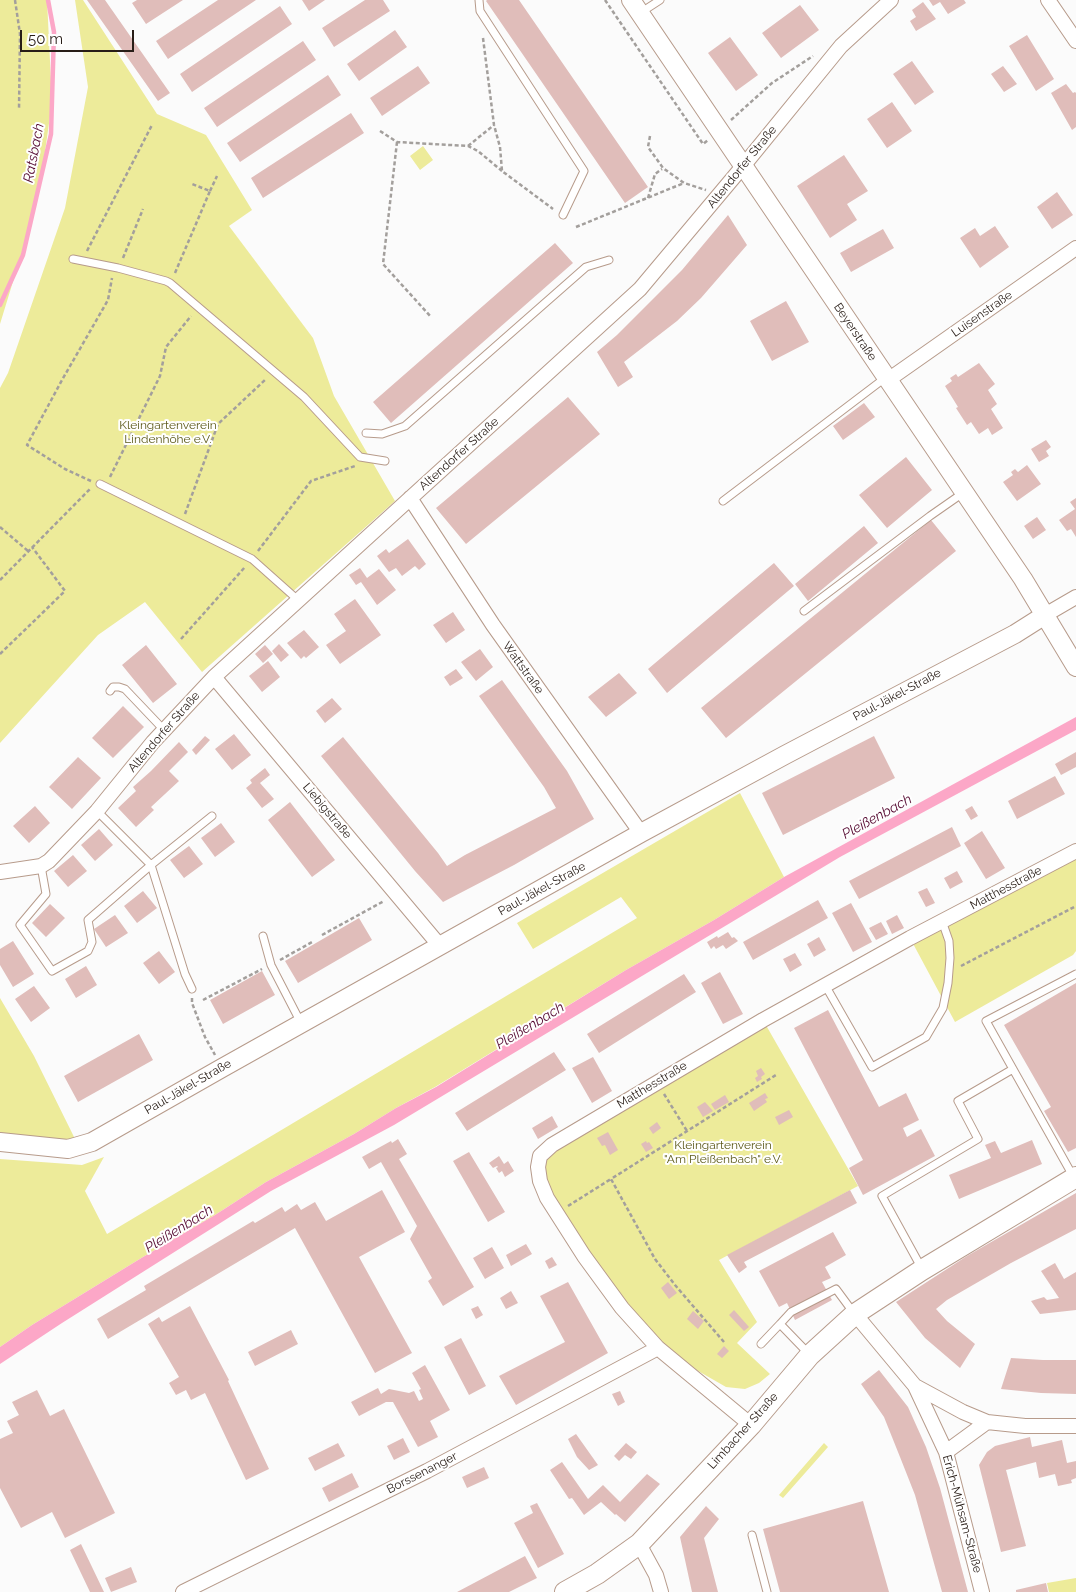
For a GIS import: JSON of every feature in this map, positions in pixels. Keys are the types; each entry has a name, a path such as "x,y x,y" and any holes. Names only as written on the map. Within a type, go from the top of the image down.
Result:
{"main road":[{"name":"Limbacher Straße","path":"565,1592 597,1574 639,1544 751,1425 810,1355 855,1314 919,1264 1075,1178"}],"street":[{"name":"Altendorfer Straße","path":"41,866 49,861 97,811 164,730 214,677 640,289 720,195 841,46 891,0"},
{"path":"1048,0 1076,41"},
{"name":"Beyerstraße","path":"636,7 1023,578 1076,667"},
{"name":"Luisenstraße","path":"887,379 1076,248"},
{"name":"Wattstraße","path":"410,498 493,625 641,833"},
{"name":"Paul-Jäkel-Straße","path":"0,1142 68,1149 82,1146 99,1138 641,833 1015,634 1076,596"},
{"name":"Liebigstraße","path":"214,677 440,946"},
{"name":"Matthesstraße","path":"751,1425 658,1348 622,1308 584,1256 547,1198 540,1181 538,1167 540,1156 552,1145 763,1020 942,921 1076,851"},
{"path":"0,872 41,866"},
{"name":"Erich-Mühsam-Straße","path":"855,1314 915,1386 946,1452 982,1592"},
{"name":"Borssenanger","path":"183,1592 427,1471 658,1348"},
{"path":"915,1386 987,1422 1025,1426 1076,1426"},
{"path":"946,1452 987,1422"},
{"path":"639,1544 656,1575 661,1592"}],"lane":[{"path":"478,0 480,11 584,171 563,215"},
{"path":"636,7 660,0"},
{"path":"73,259 116,268 170,283 304,397 360,457 384,461"},
{"path":"366,433 382,434 405,426 586,267 609,260"},
{"path":"723,501 887,379"},
{"path":"102,486 252,559 298,600"},
{"path":"804,611 930,516 964,493"},
{"path":"110,690 119,687 125,689 164,730"},
{"path":"97,811 151,865 192,989"},
{"path":"41,866 46,894 20,924 52,971 88,951 92,942 88,920 151,865 212,816"},
{"path":"825,985 872,1067 926,1037 943,1008 949,972 949,942 942,921"},
{"path":"263,936 271,965 301,1024"},
{"path":"1075,1178 986,1021 1076,974"},
{"path":"919,1264 882,1196 978,1139 958,1101 1013,1069"},
{"path":"761,1344 791,1312 836,1289 855,1314"},
{"path":"780,1324 810,1355"},
{"path":"752,1535 768,1592"}],"path":[{"path":"16,0 20,34 18,110"},
{"path":"605,0 703,144 772,83 813,56"},
{"path":"480,11 494,124 500,147 502,171"},
{"path":"81,261 152,124"},
{"path":"468,146 494,124"},
{"path":"380,131 397,142 468,146 478,151 553,209"},
{"path":"650,136 648,147 663,168 684,183 720,195"},
{"path":"397,142 383,264 431,317"},
{"path":"648,198 655,174 663,168"},
{"path":"170,283 217,176"},
{"path":"576,227 684,183"},
{"path":"192,184 210,191"},
{"path":"102,486 64,469 27,445 108,300 116,268 143,209"},
{"path":"102,486 160,376 166,347 198,307"},
{"path":"181,524 218,424 274,371"},
{"path":"181,639 252,559 311,481 375,459"},
{"path":"0,580 90,488 102,486"},
{"path":"0,527 28,551"},
{"path":"0,654 65,591 32,547"},
{"path":"322,935 396,894"},
{"path":"949,972 1076,906"},
{"path":"203,1000 314,941"},
{"path":"192,989 192,1003 212,1050"},
{"path":"556,1214 776,1075"},
{"path":"657,1082 687,1131"},
{"path":"611,1179 655,1258 675,1285 724,1342"}],"green space":[{"path":"0,0 47,0 52,102 42,173 26,239 0,324"},
{"name":"Kleingartenverein Lindenhöhe e.V.","path":"75,0 83,0 157,114 206,135 252,210 229,226 313,338 334,396 395,501 202,672 145,602 98,635 0,743 0,388 8,373 65,208 88,87"},
{"path":"423,146 433,160 420,170 410,156"},
{"path":"740,793 784,877 714,920 626,970 435,1087 266,1182 215,1215 32,1325 0,1347 0,1159 82,1165 104,1157 85,1191 107,1234 637,918 621,897 533,949 517,923"},
{"path":"1076,851 1076,951 1073,955 955,1022 910,938"},
{"path":"0,998 34,1056 78,1145 0,1137"},
{"name":"Kleingartenverein \"Am Pleißenbach\" e.V.","path":"763,1020 858,1186 719,1260 757,1322 737,1343 770,1374 759,1383 745,1389 726,1387 658,1348 547,1198 540,1156"},
{"path":"824,1443 828,1447 783,1498 779,1495"},
{"path":"1076,1578 1076,1592 1049,1592 1047,1583"}],"shaded area":[{"path":"1076,717 1076,730 840,857 394,1125 271,1191 0,1364 0,1347 32,1325 215,1215 266,1182 436,1087 626,970 714,920 784,877"}],"building":[{"path":"87,0 105,0 170,93 158,101"},
{"path":"137,0 183,0 146,24 132,3"},
{"path":"218,0 256,0 168,59 156,41"},
{"path":"302,0 325,0 309,11"},
{"path":"365,0 383,0 390,11 334,47 322,28"},
{"path":"487,0 519,0 648,187 625,203"},
{"path":"929,0 964,0 966,3 948,14 940,2 933,6"},
{"path":"923,2 936,19 916,31 910,21 916,17 912,10"},
{"path":"800,5 819,30 781,58 762,33"},
{"path":"280,6 292,24 192,92 180,74"},
{"path":"395,30 407,47 359,81 347,64"},
{"path":"1027,35 1054,79 1036,91 1009,46"},
{"path":"730,37 758,75 736,91 708,53"},
{"path":"303,41 316,60 217,127 204,108"},
{"path":"912,61 934,92 915,105 893,74"},
{"path":"418,66 430,83 382,116 370,98"},
{"path":"1003,66 1017,84 1004,92 991,74"},
{"path":"328,75 341,95 240,162 227,143"},
{"path":"1066,84 1073,93 1076,93 1076,127 1072,130 1051,93"},
{"path":"892,102 912,131 887,148 867,119"},
{"path":"351,113 364,133 263,198 251,178"},
{"path":"844,155 868,191 847,204 857,220 830,238 797,186"},
{"path":"1057,192 1073,215 1052,229 1037,207"},
{"path":"728,215 747,245 701,298 677,321 624,362 633,377 618,387 597,352 617,335 682,270"},
{"path":"995,226 1009,247 980,268 960,238 975,228 980,236"},
{"path":"883,229 894,248 851,272 840,253"},
{"path":"555,243 573,263 391,423 373,402"},
{"path":"786,301 809,342 772,361 750,321"},
{"path":"979,363 995,384 988,390 997,404 991,409 1003,428 992,435 988,428 979,434 971,422 967,425 945,386 952,381 950,378 956,374 958,377"},
{"path":"568,397 600,434 466,544 436,508"},
{"path":"864,403 875,417 843,440 833,426"},
{"path":"1046,440 1051,447 1046,451 1049,456 1039,462 1031,449"},
{"path":"906,457 932,490 887,528 859,495"},
{"path":"1027,465 1041,484 1017,501 1003,482 1013,475 1011,472 1015,469 1018,472"},
{"path":"1076,498 1076,537 1071,529 1067,531 1059,520 1075,509 1070,502"},
{"path":"1037,517 1046,530 1033,539 1024,526"},
{"path":"931,520 956,551 726,738 701,708"},
{"path":"864,526 878,543 808,601 795,584"},
{"path":"408,539 426,564 419,570 415,566 402,576 396,568 389,572 377,556 386,549 389,553"},
{"path":"774,563 794,586 667,693 648,669"},
{"path":"360,568 367,578 379,569 396,590 377,605 361,582 356,585 349,575"},
{"path":"355,599 381,635 340,664 326,645 346,631 334,614"},
{"path":"453,612 465,630 446,643 433,625"},
{"path":"304,630 319,647 306,658 304,656 301,659 287,643"},
{"path":"279,644 289,655 281,662 272,651"},
{"path":"146,645 177,684 153,703 122,665"},
{"path":"265,645 273,654 263,663 255,654"},
{"path":"480,649 493,667 476,681 461,662"},
{"path":"268,661 280,677 262,692 249,676"},
{"path":"456,669 463,678 450,686 444,677"},
{"path":"619,673 637,693 606,717 588,697"},
{"path":"502,680 567,771 594,819 514,865 443,902 415,871 321,756 343,737 447,866 556,808 544,787 479,696"},
{"path":"332,698 342,709 325,723 316,711"},
{"path":"123,706 144,727 113,758 92,738"},
{"path":"234,734 251,755 232,770 215,749"},
{"path":"205,736 210,740 196,755 192,750"},
{"path":"874,736 895,778 783,835 762,793"},
{"path":"179,742 188,752 169,771 179,781 151,807 154,810 136,827 118,808 136,791 133,787"},
{"path":"1076,752 1076,767 1061,775 1055,764"},
{"path":"78,757 101,778 72,809 49,787"},
{"path":"265,768 270,775 260,783 274,799 262,808 246,788 252,783 250,780"},
{"path":"1055,776 1065,794 1017,819 1008,801"},
{"path":"290,802 335,860 312,877 268,820"},
{"path":"35,806 50,823 29,843 13,826"},
{"path":"972,806 978,816 971,820 965,810"},
{"path":"221,823 235,842 215,857 201,838"},
{"path":"952,827 961,846 859,899 849,881"},
{"path":"99,829 113,845 95,861 81,845"},
{"path":"982,831 1005,868 986,879 964,843"},
{"path":"189,846 203,864 184,878 170,860"},
{"path":"73,855 87,871 68,887 54,871"},
{"path":"957,871 963,882 950,889 944,878"},
{"path":"927,888 935,903 926,907 918,892"},
{"path":"143,891 157,908 137,923 124,906"},
{"path":"818,900 828,918 753,960 743,942"},
{"path":"851,903 872,942 853,952 832,913"},
{"path":"50,904 65,918 46,937 32,923"},
{"path":"115,915 128,933 106,947 94,929"},
{"path":"897,915 904,928 892,934 886,921"},
{"path":"359,918 372,940 298,983 285,961"},
{"path":"881,922 888,934 876,940 869,928"},
{"path":"728,932 732,938 734,937 738,941 726,949 723,945 716,949 714,946 711,949 707,942"},
{"path":"819,937 826,950 814,957 807,944"},
{"path":"13,941 34,974 13,987 0,965 0,949"},
{"path":"159,951 175,972 159,984 143,963"},
{"path":"795,953 802,965 790,972 783,959"},
{"path":"86,966 97,985 76,998 65,979"},
{"path":"262,971 275,995 223,1024 210,1000"},
{"path":"720,972 743,1014 723,1024 701,983"},
{"path":"684,974 696,992 599,1053 587,1034"},
{"path":"1076,983 1076,1148 1068,1152 1044,1111 1051,1107 1004,1025"},
{"path":"34,986 50,1008 31,1022 15,999"},
{"path":"828,1010 879,1107 906,1093 919,1120 903,1128 907,1137 921,1129 935,1156 863,1195 849,1168 863,1160 794,1028"},
{"path":"139,1034 153,1060 78,1102 64,1076"},
{"path":"554,1052 566,1070 467,1131 455,1113"},
{"path":"593,1057 612,1091 592,1103 572,1068"},
{"path":"761,1068 765,1074 757,1082 755,1078 758,1076 756,1071"},
{"path":"765,1093 768,1098 765,1099 767,1102 754,1111 749,1103"},
{"path":"725,1095 729,1102 715,1110 711,1104"},
{"path":"705,1102 713,1111 703,1117 697,1107"},
{"path":"789,1110 793,1117 779,1125 775,1117"},
{"path":"552,1116 558,1127 538,1139 532,1128"},
{"path":"657,1122 661,1128 653,1134 649,1128"},
{"path":"608,1132 618,1150 610,1155 605,1145 602,1146 597,1138"},
{"path":"398,1139 407,1154 399,1159 474,1287 443,1306 428,1281 432,1278 410,1239 417,1226 381,1162 369,1169 362,1157"},
{"path":"1032,1140 1042,1164 959,1199 949,1175 991,1158 985,1145 995,1141 1001,1153"},
{"path":"646,1141 653,1148 646,1152 641,1144"},
{"path":"469,1152 505,1212 488,1222 453,1161"},
{"path":"499,1156 504,1164 508,1161 514,1171 505,1177 502,1171 499,1173 496,1168 497,1166 493,1168 489,1163"},
{"path":"382,1190 405,1232 359,1257 412,1353 375,1373 295,1228 108,1339 97,1319 146,1290 144,1286 253,1221 255,1223 282,1207 285,1212 297,1204 301,1210 315,1202 326,1221"},
{"path":"850,1190 857,1203 744,1262 747,1267 739,1273 727,1255"},
{"path":"1076,1193 1076,1229 1011,1263 947,1300 936,1309 947,1321 975,1344 960,1368 925,1338 896,1302 967,1256"},
{"path":"833,1232 846,1255 825,1267 831,1278 822,1282 832,1300 795,1320 787,1303 779,1307 759,1271"},
{"path":"526,1244 532,1254 511,1266 506,1255"},
{"path":"492,1247 504,1268 485,1279 473,1258"},
{"path":"552,1257 557,1265 549,1269 545,1261"},
{"path":"1055,1263 1064,1279 1076,1272 1076,1310 1040,1314 1031,1301 1044,1297 1047,1300 1059,1298 1041,1271"},
{"path":"568,1282 608,1353 516,1405 499,1376 565,1342 540,1296"},
{"path":"668,1282 677,1293 669,1299 661,1288"},
{"path":"511,1291 518,1303 506,1309 500,1298"},
{"path":"190,1306 229,1380 269,1469 246,1480 205,1393 191,1400 186,1390 176,1395 169,1383 179,1377 148,1324 159,1317 162,1322"},
{"path":"478,1306 483,1315 476,1319 471,1309"},
{"path":"734,1310 749,1327 744,1331 729,1315"},
{"path":"693,1311 704,1321 698,1329 687,1319"},
{"path":"291,1330 298,1344 255,1366 248,1352"},
{"path":"461,1338 486,1386 469,1395 444,1347"},
{"path":"724,1346 729,1351 722,1358 717,1354"},
{"path":"1011,1358 1076,1360 1076,1394 1001,1389"},
{"path":"425,1365 450,1410 430,1421 438,1437 418,1447 393,1402 386,1402 359,1416 351,1402 378,1388 381,1394 389,1389 409,1393 414,1391 419,1401 423,1399 419,1390 421,1389 412,1373"},
{"path":"879,1370 908,1407 926,1447 940,1488 968,1592 942,1592 915,1495 884,1417 861,1384"},
{"path":"37,1390 50,1416 64,1409 115,1513 65,1538 52,1512 21,1528 0,1488 0,1439 13,1433 7,1421 19,1415 12,1402"},
{"path":"620,1391 625,1402 618,1406 612,1394"},
{"path":"576,1434 598,1465 589,1470 577,1457 568,1439"},
{"path":"1030,1437 1032,1447 1062,1440 1067,1463 1076,1461 1076,1478 1071,1480 1072,1483 1058,1486 1055,1474 1039,1478 1036,1462 1006,1470 1026,1546 1001,1552 979,1465 987,1452 995,1446"},
{"path":"403,1438 410,1452 394,1460 387,1446"},
{"path":"338,1443 345,1456 315,1471 308,1458"},
{"path":"626,1443 637,1452 631,1459 625,1455 619,1461 614,1456"},
{"path":"562,1462 588,1499 603,1485 620,1502 647,1474 660,1484 625,1522 601,1502 584,1515 572,1498 569,1499 550,1470"},
{"path":"484,1467 489,1478 467,1488 462,1477"},
{"path":"352,1473 359,1487 329,1502 322,1488"},
{"path":"863,1501 889,1592 780,1592 763,1529"},
{"path":"537,1503 564,1554 538,1568 514,1523 533,1513 530,1506"},
{"path":"706,1506 719,1519 704,1538 718,1592 692,1592 680,1537"},
{"path":"81,1544 104,1592 90,1592 70,1550"},
{"path":"525,1556 537,1578 509,1592 457,1592"},
{"path":"131,1567 137,1582 111,1592 105,1578"},
{"path":"1046,1583 1048,1592 1016,1592 1016,1590"}],"waterway":[{"name":"Ratsbach","path":"0,305 23,255 51,134 54,32 48,0"}],"water label":[{"name":"Pleißenbach","path":"877,817"},
{"name":"Pleißenbach","path":"530,1026"},
{"name":"Pleißenbach","path":"179,1229"}]}
